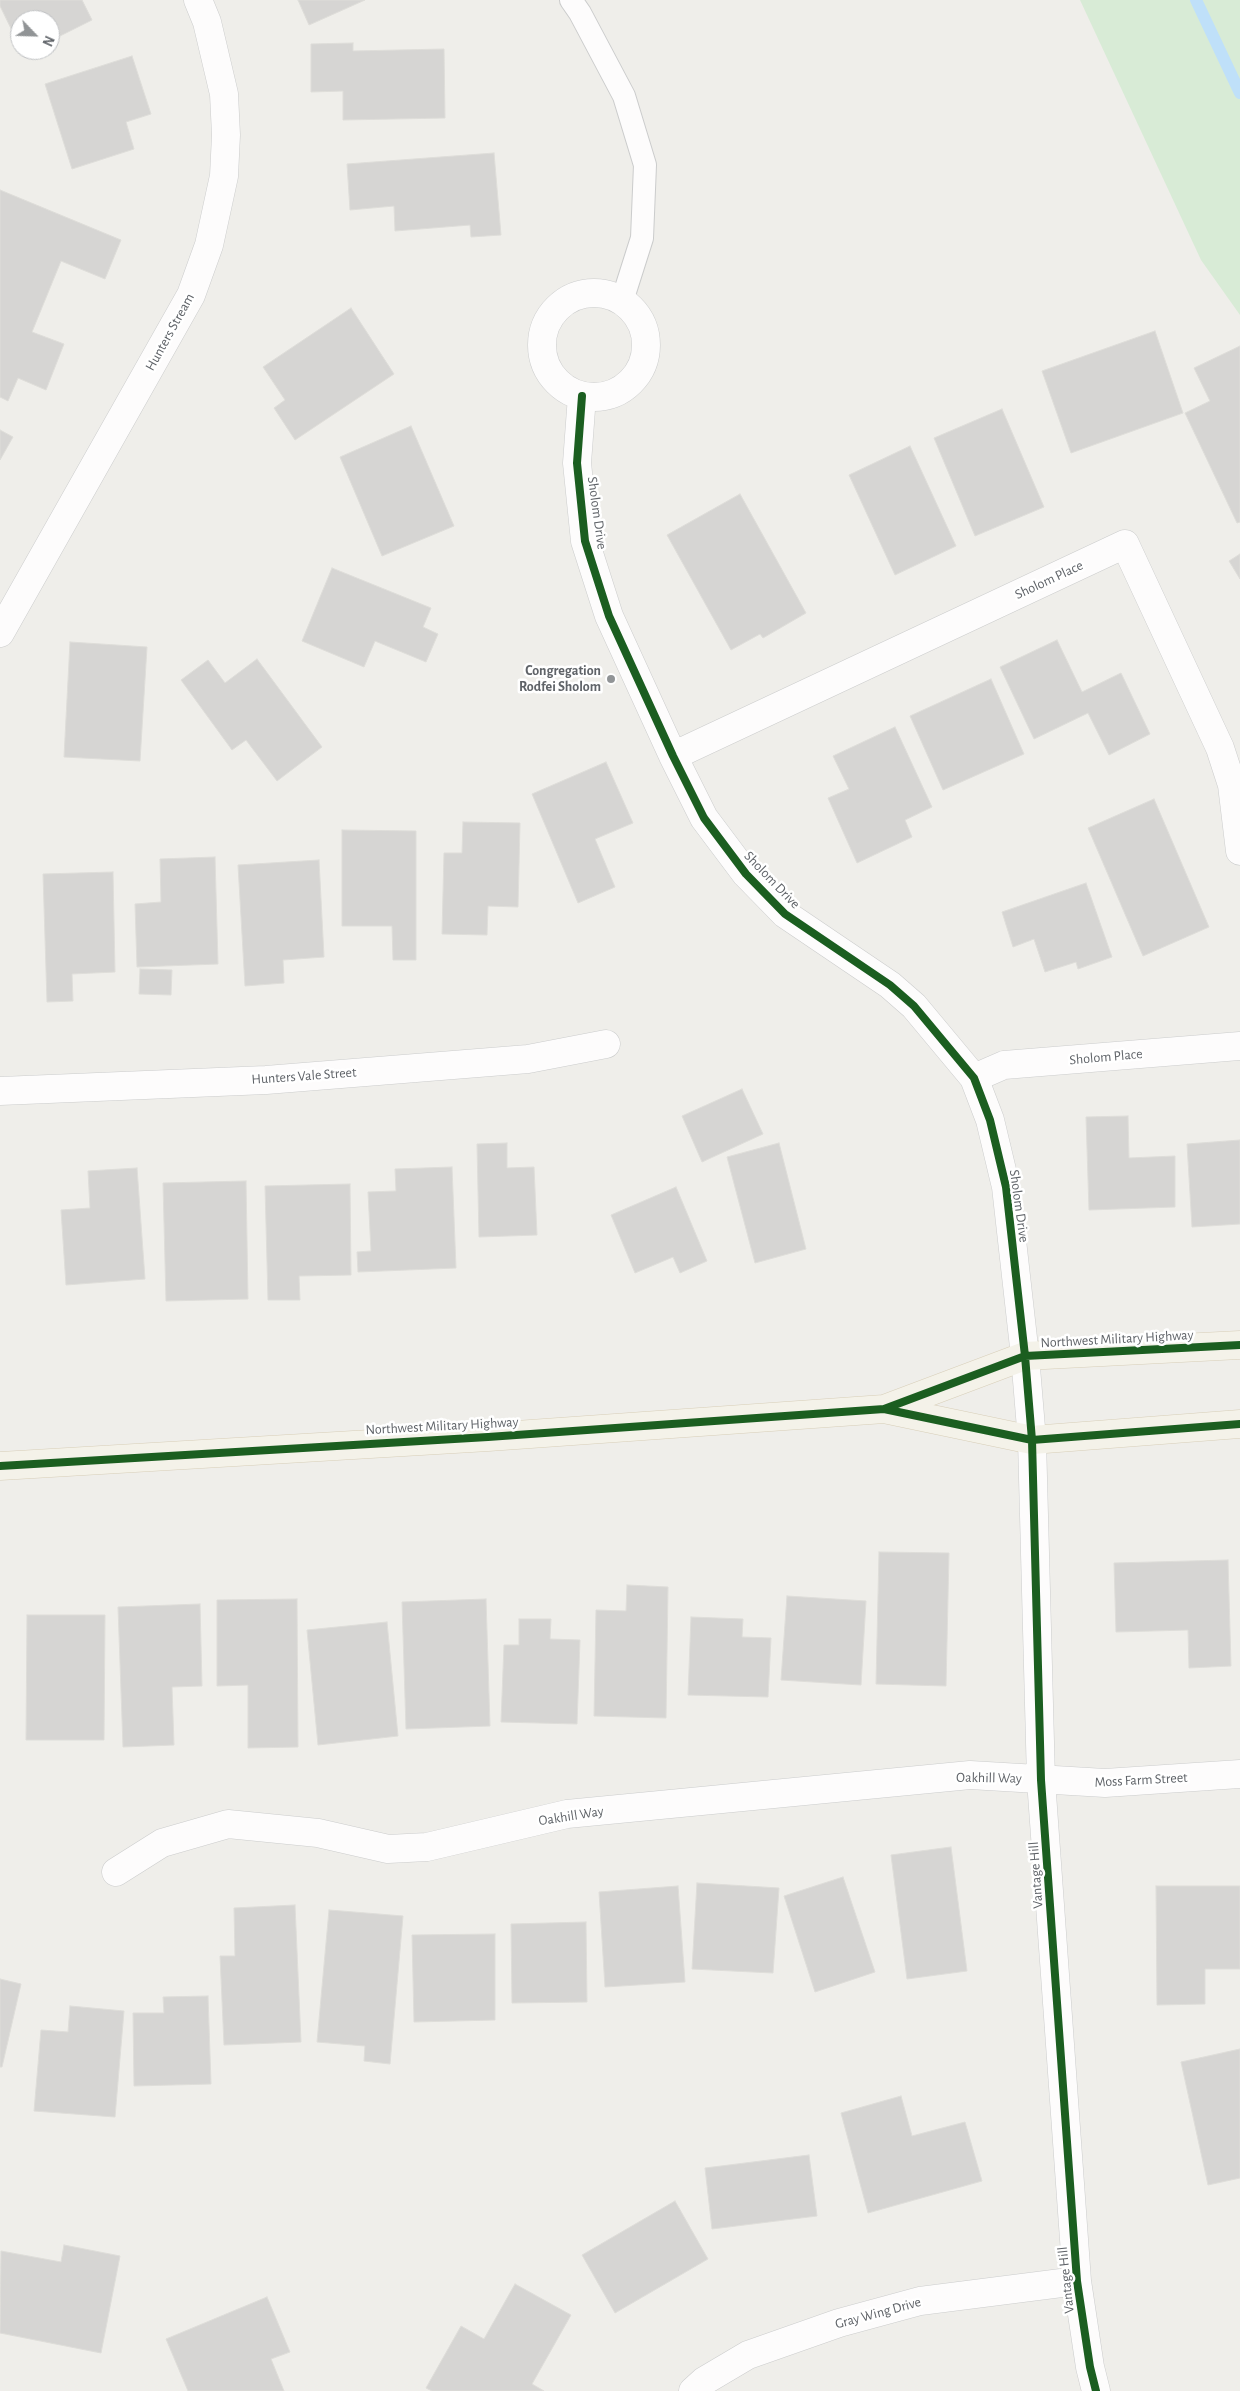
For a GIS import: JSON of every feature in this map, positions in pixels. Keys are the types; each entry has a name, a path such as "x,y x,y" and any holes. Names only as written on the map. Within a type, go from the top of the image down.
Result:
{"main road":[{"name":"Northwest Military Highway","path":"884,1410 1025,1356 1240,1345"},
{"name":"Northwest Military Highway","path":"0,1466 488,1437 884,1410 1032,1440 1240,1424"}],"street":[{"name":"Hunters Stream","path":"0,633 191,295 209,245 224,176 226,135 224,94 208,22 198,0"},
{"path":"585,293 606,293 622,301 638,316 646,336 645,356 636,375 622,390 602,397 582,396 563,388 549,372 542,354 543,333 551,314 566,300 585,293"},
{"name":"Sholom Drive","path":"582,396 577,463 585,541 609,616 673,756 704,818 746,874 785,914 890,985 914,1006 974,1078 990,1120 1006,1187 1025,1356"},
{"name":"Sholom Place","path":"673,756 1125,544 1220,748 1232,786 1240,851"},
{"name":"Hunters Vale Street","path":"0,1091 266,1080 528,1059 606,1044"},
{"name":"Sholom Place","path":"974,1078 1004,1065 1240,1046"},
{"name":"Vantage Hill","path":"1025,1356 1032,1440 1041,1780 1078,2281 1090,2367 1096,2391"},
{"name":"Moss Farm Street","path":"1041,1780 1105,1783 1240,1774"},
{"name":"Oakhill Way","path":"116,1872 162,1843 228,1824 318,1833 388,1849 427,1847 567,1814 970,1775 1041,1780"},
{"name":"Gray Wing Drive","path":"693,2391 704,2381 748,2355 839,2323 920,2301 1078,2281"}],"lane":[{"path":"571,0 580,13 624,96 646,164 642,238 622,301"}],"green space":[{"path":"1080,0 1240,0 1240,315 1201,260"}],"building":[{"path":"0,0 82,0 92,20 60,36 60,10 10,10 10,26 0,6"},
{"path":"298,0 365,0 309,25"},
{"path":"353,43 353,51 444,49 445,118 343,120 343,91 311,92 311,44"},
{"path":"132,56 151,114 126,122 134,149 72,169 45,84"},
{"path":"494,153 501,235 471,237 470,225 395,231 394,206 350,210 347,164"},
{"path":"0,190 121,240 105,279 61,261 32,332 64,344 46,390 18,378 8,401 0,397"},
{"path":"351,308 394,374 295,440 274,408 285,400 263,367"},
{"path":"1155,331 1183,413 1071,453 1042,371"},
{"path":"1240,346 1240,522 1237,523 1185,413 1210,401 1194,368"},
{"path":"1002,409 1044,507 975,536 934,438"},
{"path":"411,426 454,526 382,556 340,457"},
{"path":"0,430 13,437 0,460"},
{"path":"910,446 956,546 895,575 849,475"},
{"path":"740,494 806,613 763,638 760,634 731,650 667,535"},
{"path":"1240,554 1240,579 1229,561"},
{"path":"332,568 431,608 423,627 438,634 426,662 375,641 364,667 302,641"},
{"path":"1057,640 1082,692 1121,673 1150,734 1109,755 1088,713 1034,739 1000,667"},
{"path":"70,642 147,647 140,761 64,757"},
{"path":"257,659 322,747 277,781 246,740 232,750 181,680 208,660 225,683"},
{"path":"991,679 1024,754 943,790 910,716"},
{"path":"895,727 932,807 905,820 912,837 857,863 828,798 849,789 833,756"},
{"path":"606,762 633,823 595,839 615,887 578,903 532,794"},
{"path":"1154,799 1209,927 1143,956 1088,828"},
{"path":"463,822 520,823 518,907 488,906 487,935 442,934 444,853 462,853"},
{"path":"342,830 416,831 416,960 393,960 392,926 342,926"},
{"path":"215,857 218,964 137,967 135,904 161,902 160,859"},
{"path":"319,860 324,957 283,960 284,983 245,986 238,865"},
{"path":"113,872 115,972 72,974 73,1001 47,1002 43,874"},
{"path":"1086,883 1112,957 1078,969 1076,962 1045,972 1034,939 1013,947 1002,912"},
{"path":"140,969 172,970 171,995 139,994"},
{"path":"742,1089 763,1134 702,1162 682,1116"},
{"path":"1128,1116 1129,1158 1175,1156 1175,1207 1089,1210 1086,1117"},
{"path":"1240,1140 1240,1224 1192,1227 1187,1144"},
{"path":"507,1143 507,1168 534,1167 537,1235 479,1237 477,1144"},
{"path":"779,1143 806,1249 755,1263 727,1157"},
{"path":"452,1167 456,1268 358,1272 357,1252 371,1251 368,1192 396,1191 395,1169"},
{"path":"137,1168 145,1279 66,1285 61,1210 90,1208 88,1171"},
{"path":"246,1181 248,1299 166,1301 163,1183"},
{"path":"350,1184 351,1275 299,1276 300,1300 268,1300 265,1186"},
{"path":"676,1187 707,1261 680,1273 673,1257 635,1273 611,1215"},
{"path":"879,1552 949,1553 946,1686 876,1684"},
{"path":"1228,1560 1231,1666 1189,1668 1188,1630 1116,1632 1114,1563"},
{"path":"627,1585 668,1587 666,1718 594,1716 596,1610 626,1611"},
{"path":"787,1596 866,1601 861,1685 781,1680"},
{"path":"297,1599 298,1747 248,1748 248,1685 217,1686 217,1600"},
{"path":"486,1599 490,1726 406,1729 402,1602"},
{"path":"200,1604 202,1686 172,1687 174,1745 123,1747 118,1607"},
{"path":"27,1615 105,1615 104,1740 26,1740"},
{"path":"691,1617 743,1619 742,1637 771,1638 768,1697 688,1695"},
{"path":"519,1619 551,1619 550,1639 580,1640 577,1724 501,1722 504,1645 519,1645"},
{"path":"387,1622 398,1736 318,1745 307,1630"},
{"path":"951,1847 967,1971 907,1979 891,1855"},
{"path":"843,1877 875,1972 815,1992 784,1896"},
{"path":"697,1883 779,1888 773,1973 692,1969"},
{"path":"678,1886 685,1982 605,1987 599,1892"},
{"path":"1156,1886 1240,1886 1240,1969 1205,1969 1205,2004 1157,2005"},
{"path":"295,1905 301,2042 224,2045 220,1956 235,1956 234,1908"},
{"path":"329,1910 403,1916 390,2064 364,2061 365,2046 317,2042"},
{"path":"586,1922 587,2002 512,2003 511,1924"},
{"path":"495,1934 495,2020 414,2022 412,1935"},
{"path":"0,1979 21,1984 2,2067 0,2067"},
{"path":"208,1996 211,2084 134,2086 133,2013 164,2013 163,1997"},
{"path":"70,2006 124,2011 115,2117 34,2111 41,2030 68,2032"},
{"path":"1240,2049 1240,2178 1208,2185 1181,2062"},
{"path":"901,2096 912,2136 965,2122 982,2181 868,2213 841,2113"},
{"path":"809,2155 817,2216 712,2229 705,2168"},
{"path":"675,2201 708,2259 615,2313 582,2255"},
{"path":"64,2245 120,2256 101,2353 0,2333 1,2251 61,2262"},
{"path":"515,2284 571,2315 532,2384 544,2391 432,2391 426,2388 461,2326 484,2339"},
{"path":"267,2297 290,2352 271,2359 284,2391 188,2391 166,2339"}],"waterway":[{"path":"1196,0 1240,93"}],"cycle path":[{"path":"582,396 577,463 585,541 609,616 673,756 704,818 746,874 785,914 890,985 914,1006 974,1078 990,1120 1006,1187 1025,1356 1032,1440 1041,1780 1077,2281 1090,2367 1096,2391"},
{"path":"884,1409 1025,1356 1240,1345"},
{"path":"0,1466 488,1437 884,1409 1032,1440 1240,1424"}],"place":[{"name":"Congregation Rodfei Sholom","path":"611,679"}]}
